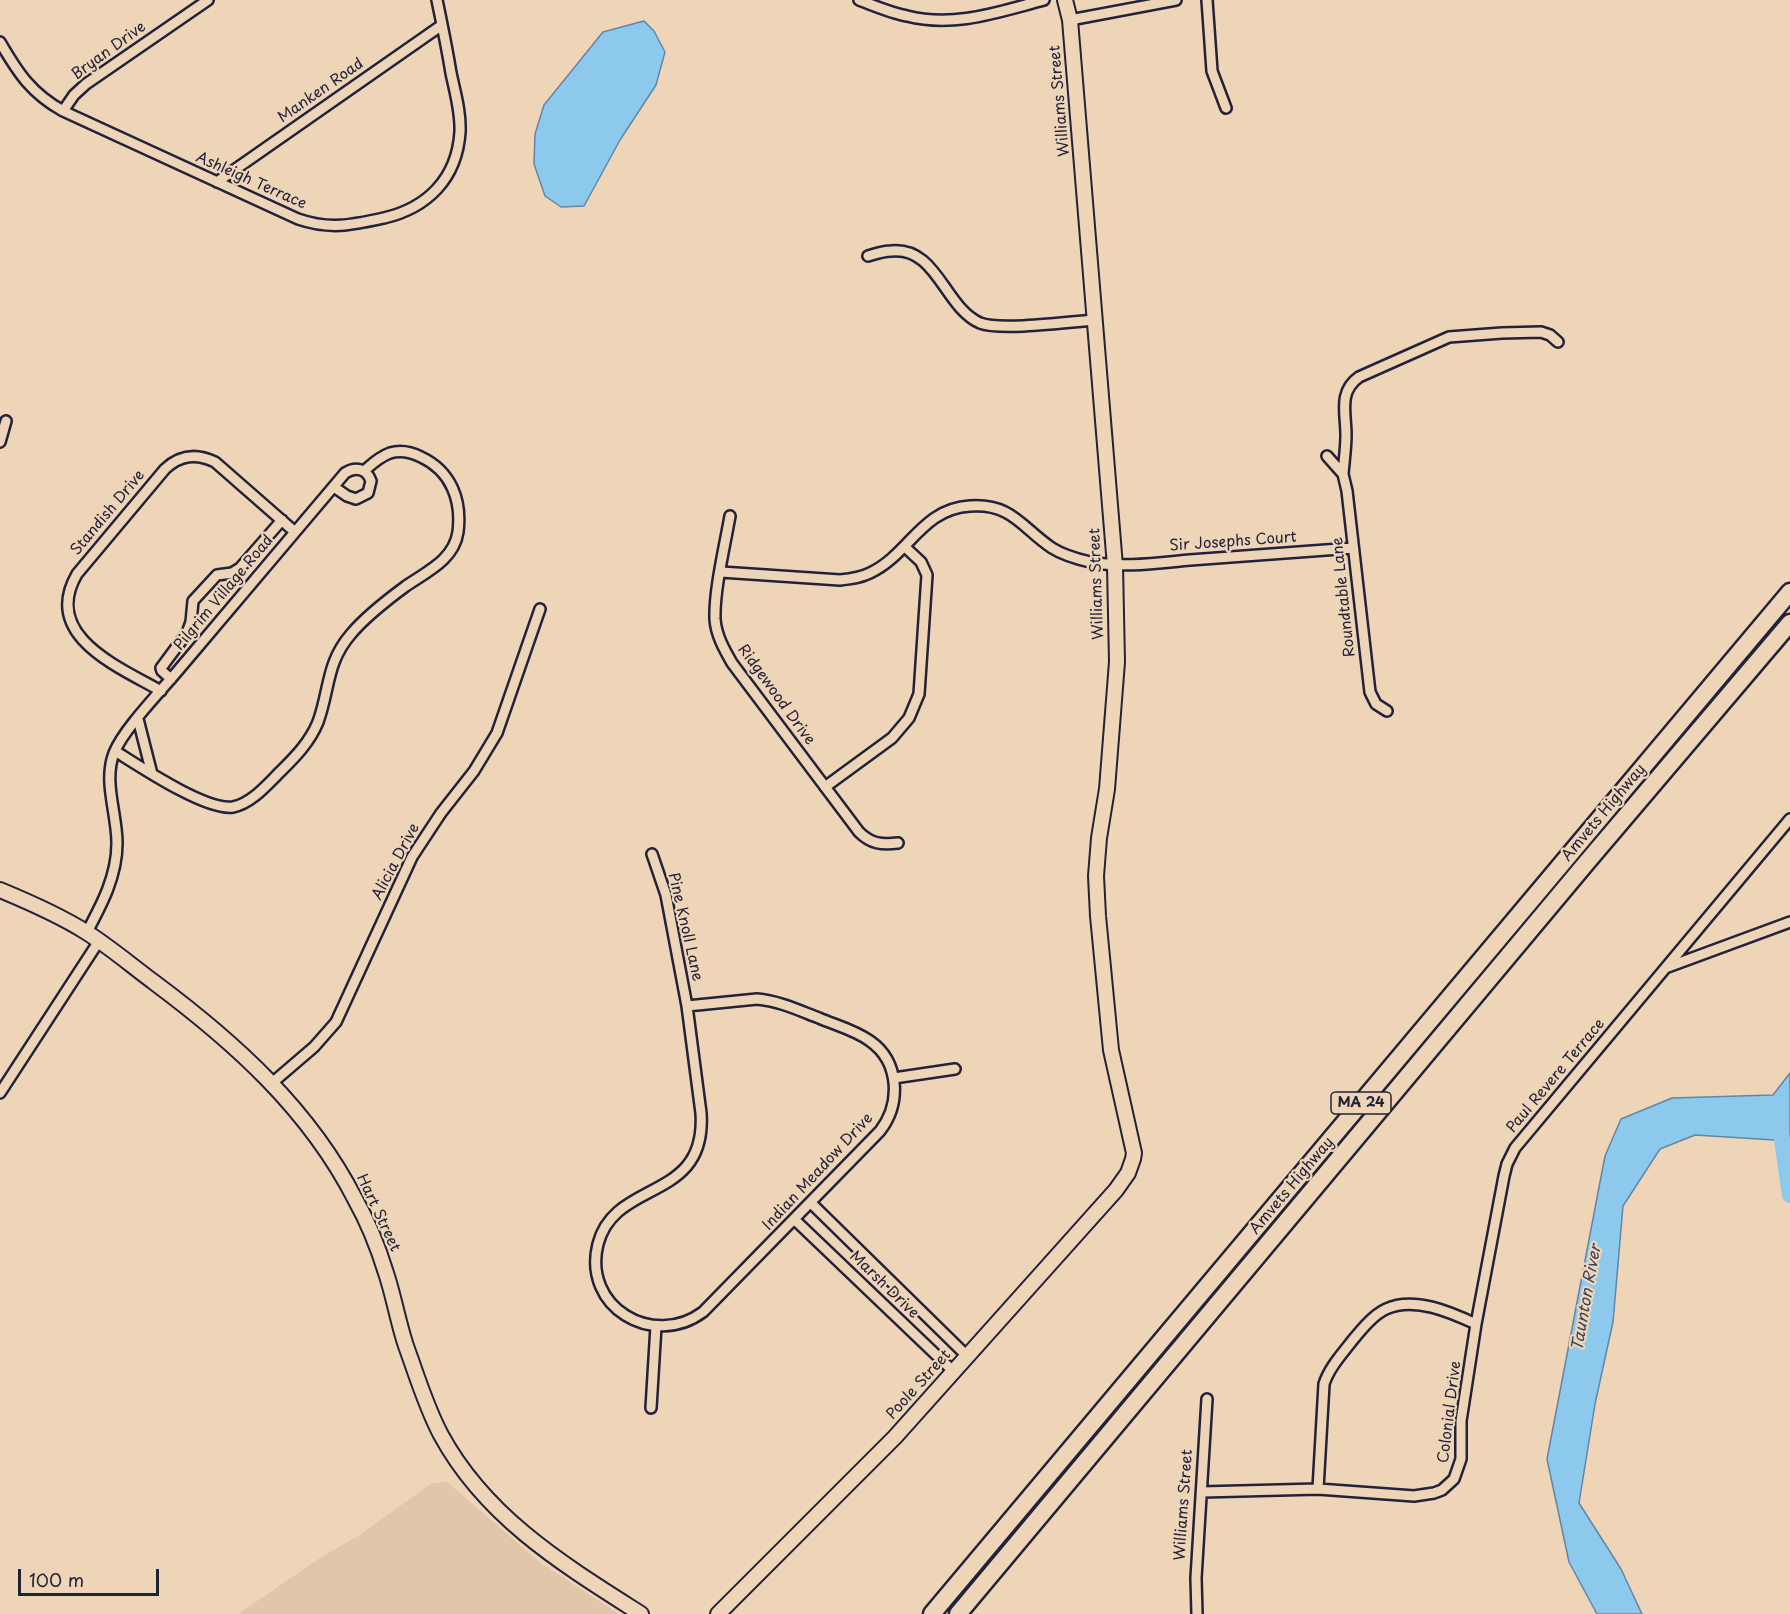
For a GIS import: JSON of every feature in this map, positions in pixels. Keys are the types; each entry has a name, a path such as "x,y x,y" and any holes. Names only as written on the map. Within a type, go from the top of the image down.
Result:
{"highway":[{"name":"Amvets Highway","path":"932,1614 1790,592"},
{"name":"Amvets Highway","path":"958,1614 1790,623"}],"street":[{"name":"Bryan Drive","path":"63,111 74,95 86,84 208,0"},
{"name":"Ashleigh Terrace","path":"0,42 33,91 63,111 298,219 328,227 357,224 406,212 422,203 443,183 455,157 459,137 459,114 437,0"},
{"path":"859,0 905,16 937,21 975,19 1044,0"},
{"name":"Williams Street","path":"1065,0 1070,20 1115,566 1116,662 1107,789 1097,857 1097,896 1111,1050 1132,1138 1134,1153 1131,1165"},
{"path":"1070,20 1176,0"},
{"path":"1207,0 1212,71 1226,108"},
{"name":"Manken Road","path":"217,182 442,25"},
{"path":"868,256 891,250 914,255 934,270 965,314 981,324 1000,326 1095,320"},
{"name":"Roundtable Lane","path":"1387,711 1376,704 1370,692 1347,491 1343,474 1346,433 1344,397 1352,382 1359,377 1449,337 1541,332 1550,335 1558,342"},
{"path":"0,442 6,420"},
{"name":"Pilgrim Village Road","path":"87,932 108,888 115,864 116,831 110,789 115,751 125,735 349,471 359,469 364,471 381,457 398,452 418,456 436,466 451,482 457,502 458,533 450,551 436,566 396,594 350,634 330,669 320,714 307,744 255,795 239,805 222,807 188,794 115,751"},
{"name":"Standish Drive","path":"161,691 97,654 83,642 71,619 68,604 70,589 77,574 165,469 178,459 197,456 215,462 295,532"},
{"path":"1327,456 1343,474"},
{"path":"334,487 351,498 365,496 371,485 370,477 364,471"},
{"name":"Sir Josephs Court","path":"721,572 840,580 857,578 887,563 924,524 943,512 963,507 983,506 1012,515 1046,544 1064,555 1115,566 1353,548"},
{"name":"Ridgewood Drive","path":"730,516 715,620 718,636 724,648 732,663 864,837 880,845 898,843"},
{"path":"171,679 161,668 187,633 191,622 193,601 217,575 232,573 240,568 282,520"},
{"path":"825,787 902,729 915,706 920,683 927,575 921,562 904,547"},
{"name":"Alicia Drive","path":"272,1083 314,1047 336,1022 412,857 441,813 474,771 496,733 540,609"},
{"path":"138,719 152,774"},
{"name":"Paul Revere Terrace","path":"1476,1324 1504,1176 1512,1154 1525,1135 1790,819"},
{"name":"Pine Knoll Lane","path":"652,854 666,895 687,1006"},
{"name":"Hart Street","path":"0,890 46,910 87,932 206,1023 272,1083 319,1141 343,1177 364,1215 386,1273 422,1390 440,1433 457,1461 499,1512 535,1543 641,1614"},
{"name":"Paul Revere Terrace","path":"1666,968 1790,922"},
{"path":"0,1093 99,941"},
{"path":"687,1006 757,999 780,1003 868,1040 883,1054 894,1078 955,1069"},
{"name":"Indian Meadow Drive","path":"687,1006 701,1113 702,1130 699,1146 691,1161 676,1176 628,1204 613,1217 602,1233 596,1252 598,1279 610,1302 631,1319 656,1326 681,1324 703,1312 884,1126 891,1113 894,1099 894,1078"},
{"name":"Poole Street","path":"718,1614 895,1437 1116,1190 1131,1165"},
{"name":"Marsh Drive","path":"811,1203 967,1356"},
{"name":"Marsh Drive","path":"795,1220 953,1371"},
{"path":"1318,1489 1324,1384 1335,1363 1365,1327 1386,1309 1410,1305 1435,1308 1476,1324"},
{"name":"Colonial Drive","path":"1202,1492 1318,1489 1414,1496 1442,1490 1457,1473 1461,1460 1461,1421 1476,1324"},
{"path":"651,1408 656,1326"},
{"name":"Williams Street","path":"1197,1614 1196,1578 1207,1399"}],"shaded area":[{"path":"447,1482 541,1563 619,1614 238,1614 323,1556 358,1536 432,1483"}],"water":[{"path":"644,21 654,31 665,52 656,85 620,140 584,206 561,207 545,196 534,164 535,134 544,105 603,32"},
{"name":"Taunton River","path":"1790,1073 1790,1141 1695,1135 1660,1149 1623,1206 1613,1322 1595,1404 1579,1503 1621,1569 1642,1614 1597,1614 1569,1562 1547,1459 1605,1156 1621,1119 1672,1098 1773,1095"}],"waterway":[{"path":"1779,1119 1790,1195"}]}
